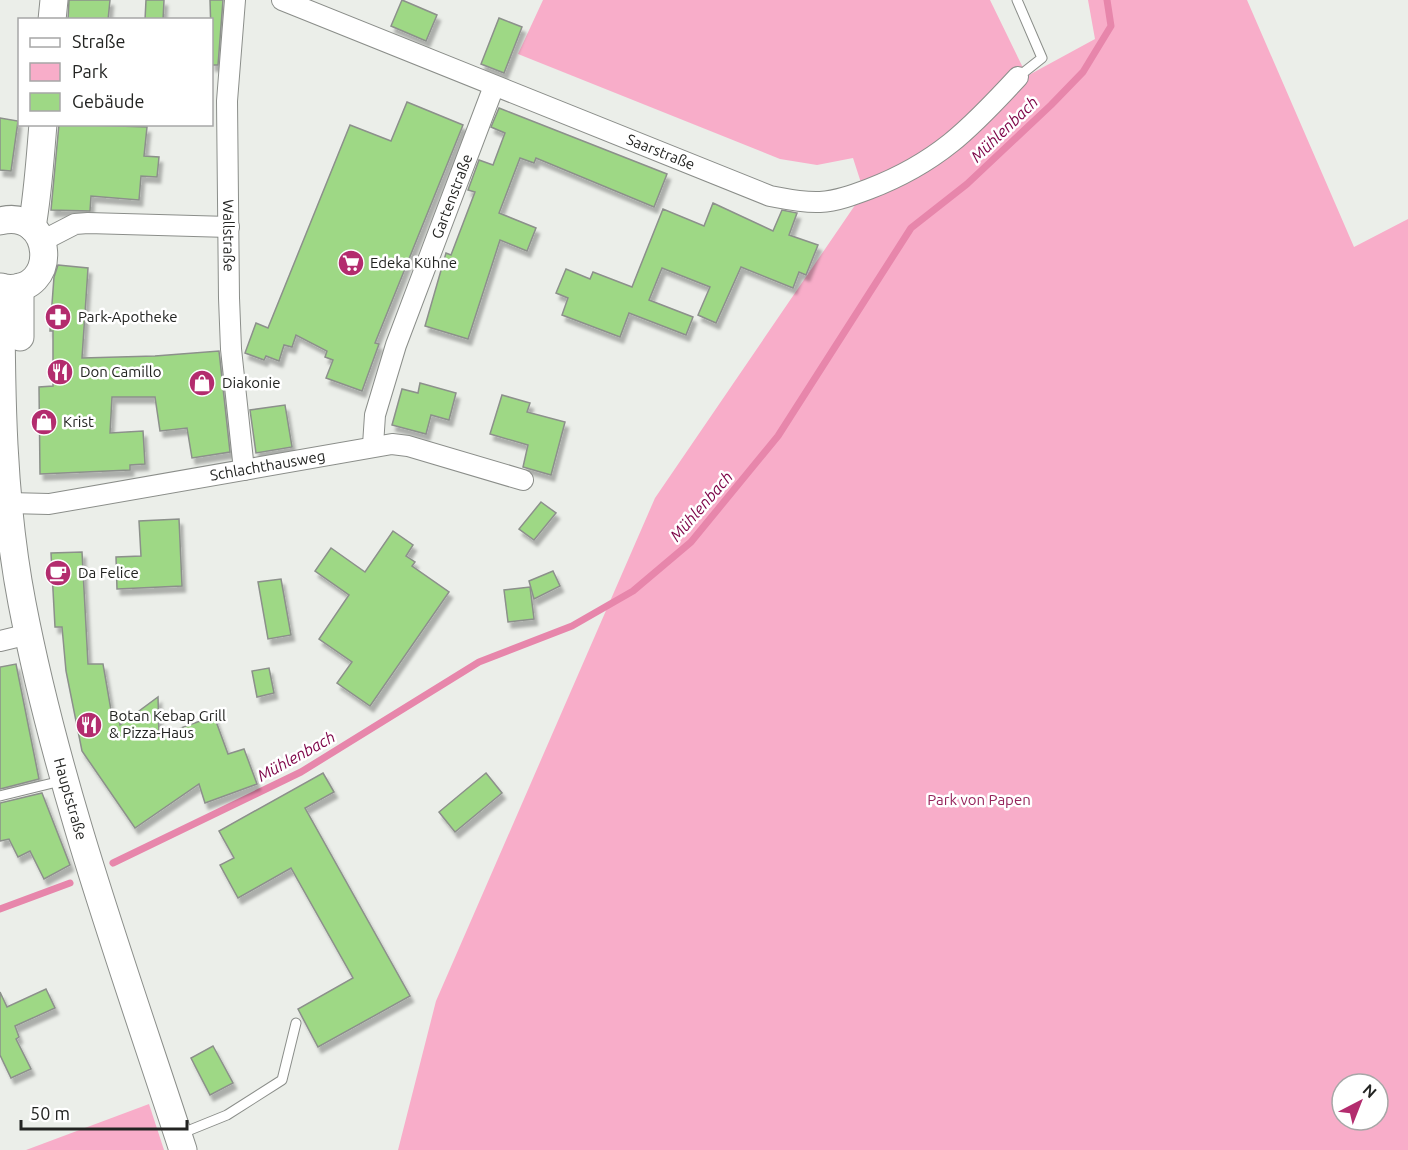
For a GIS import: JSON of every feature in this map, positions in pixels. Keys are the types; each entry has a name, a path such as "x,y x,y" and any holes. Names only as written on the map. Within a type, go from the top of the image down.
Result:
{"main road":[{"path":"52,18 54,0"},
{"path":"7,287 34,279 43,265 21,227 40,183 38,172 43,126"},
{"name":"Hauptstraße","path":"7,287 18,391 6,438 9,503 15,557 29,634 45,713 64,781 180,1143"}],"street":[{"name":"Wallstraße","path":"236,0 227,101 231,349 244,470"},
{"name":"Saarstraße","path":"282,0 770,196 821,202 848,196 880,184 939,154 962,136 1018,77"},
{"name":"Gartenstraße","path":"373,445 375,415 396,345 494,86"},
{"path":"21,227 88,223 229,227"},
{"name":"Schlachthausweg","path":"9,503 49,504 373,445 408,446 523,480"},
{"path":"0,641 29,634"}],"lane":[{"path":"1017,0 1042,58 1018,77"},
{"path":"0,796 64,781"},
{"path":"180,1143 282,1080 296,1023"}],"green space":[{"name":"Park von Papen","path":"543,0 990,0 1027,76 1095,39 1088,0 1247,0 1354,247 1408,219 1408,1150 398,1150 436,1001 655,498 864,192 853,158 817,165 780,159 518,54"},
{"path":"149,1104 164,1150 26,1150"}],"building":[{"path":"69,0 110,0 108,18 68,18"},
{"path":"146,0 164,0 163,18 145,18"},
{"path":"210,0 223,0 218,65 213,65 213,18 211,18"},
{"path":"402,0 437,15 426,41 391,26"},
{"path":"499,18 522,27 504,73 481,64"},
{"name":"Edeka Kühne","path":"407,102 463,125 375,343 379,344 362,391 326,378 333,360 325,357 327,351 296,335 292,347 284,345 279,361 266,356 264,360 245,353 256,323 268,328 350,125 391,141"},
{"path":"499,108 667,174 654,207 536,158 534,163 520,158 499,213 536,228 527,251 500,240 468,339 425,326 446,253 451,255 475,192 468,190 479,160 493,165 505,133 491,127"},
{"path":"0,118 18,121 11,171 0,170"},
{"path":"59,126 147,127 144,156 159,157 157,177 141,176 139,200 91,196 90,211 51,210"},
{"path":"713,203 773,231 782,210 797,213 789,235 818,245 806,275 799,272 793,288 741,267 716,323 698,315 710,287 662,268 649,300 693,317 686,335 629,313 620,337 562,315 568,298 556,293 566,269 590,279 593,272 632,287 663,209 704,226"},
{"path":"58,265 88,268 82,358 219,351 230,452 192,458 187,428 160,431 155,397 112,397 110,433 143,431 145,464 130,465 130,470 40,474 39,387 53,386 53,331 50,331 54,277"},
{"path":"420,383 456,393 449,420 431,415 426,434 392,425 402,389 418,393"},
{"path":"502,395 530,403 527,412 565,422 551,475 523,467 528,445 490,434"},
{"path":"285,405 292,447 256,453 250,410"},
{"path":"541,502 556,513 534,540 519,529"},
{"path":"179,519 182,586 117,589 116,557 141,556 139,521"},
{"path":"393,531 413,545 406,556 415,562 412,566 449,592 370,706 337,683 352,662 319,639 349,595 315,571 331,548 365,572"},
{"path":"82,552 88,664 103,664 112,716 118,714 120,725 158,697 159,736 214,716 228,754 244,749 257,784 205,803 199,784 135,828 82,751 66,671 62,627 55,627 51,553"},
{"path":"553,571 560,586 534,599 529,581"},
{"path":"281,579 291,635 268,639 258,582"},
{"path":"530,587 534,619 508,622 504,590"},
{"path":"16,664 39,779 0,789 0,667"},
{"path":"269,668 274,693 257,697 252,671"},
{"path":"323,773 334,792 305,808 410,996 318,1047 298,1009 353,978 291,868 238,898 220,865 234,858 219,831"},
{"path":"486,773 502,793 455,832 439,812"},
{"path":"42,793 70,865 44,879 30,851 18,857 9,839 0,841 0,803"},
{"path":"46,989 55,1008 15,1026 19,1037 16,1039 31,1069 11,1078 0,1055 0,992 7,1007"},
{"path":"213,1046 233,1083 210,1095 191,1058"}],"waterway":[{"name":"Mühlenbach","path":"113,863 301,772 479,662 572,626 633,591 691,542 778,436 911,228 967,184 1083,72 1111,26 1107,0"},
{"name":"Mühlenbach","path":"0,909 70,883"}],"place":[{"name":"Edeka Kühne","path":"351,263"},
{"name":"Park-Apotheke","path":"58,317"},
{"name":"Don Camillo","path":"60,372"},
{"name":"Diakonie","path":"202,383"},
{"name":"Krist","path":"44,422"},
{"name":"Da Felice","path":"58,573"},
{"name":"Botan Kebap Grill & Pizza-Haus","path":"89,725"}]}
